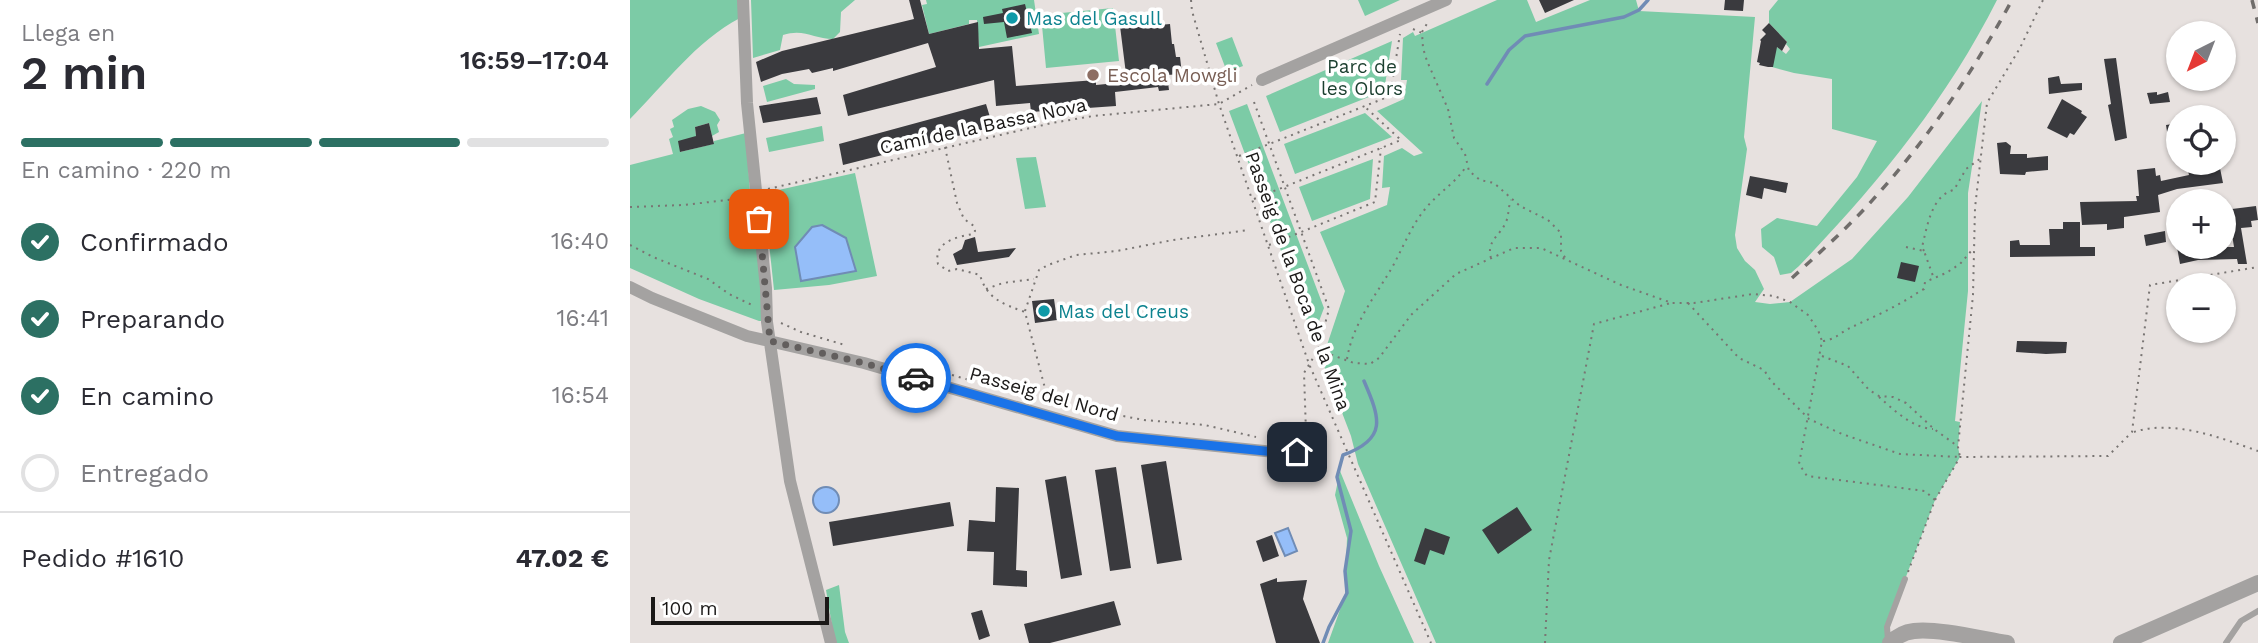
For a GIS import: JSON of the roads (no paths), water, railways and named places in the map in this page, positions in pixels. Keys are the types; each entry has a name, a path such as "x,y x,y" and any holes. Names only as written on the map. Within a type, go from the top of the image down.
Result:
{"street":[{"path":"743,0 747,103 770,341 790,481 831,643"},
{"path":"1262,80 1446,0"},
{"name":"Passeig del Nord","path":"630,287 747,336 864,363 1117,436 1284,453 1297,452"},
{"path":"2121,643 2258,583"},
{"path":"1889,643 1894,638 1913,631 1930,631 2007,643"}],"lane":[{"path":"1889,643 1887,627 1905,579"},
{"path":"2226,643 2241,621 2258,611"}],"water":[{"path":"822,225 846,238 856,271 801,281 795,247 812,227"},
{"path":"826,487 835,491 839,500 835,509 826,513 817,509 813,500 817,491"},
{"path":"1288,528 1297,551 1285,556 1275,533"}],"waterway":[{"path":"1487,84 1509,50 1525,36 1624,17 1639,10 1648,0"},
{"path":"1323,643 1347,593 1345,571 1351,531 1337,477 1343,455 1368,442 1376,426 1374,406 1364,381"}],"railway":[{"path":"1792,278 1857,217 1915,149 1967,77 2012,0"},
{"path":"2252,0 2258,23"}],"place":[{"name":"Mas del Gasull","path":"1012,18"},
{"name":"Escola Mowgli","path":"1093,75"},
{"name":"Mas del Creus","path":"1044,311"}],"park label":[{"name":"Parc de les Olors","path":"1362,77"}]}
